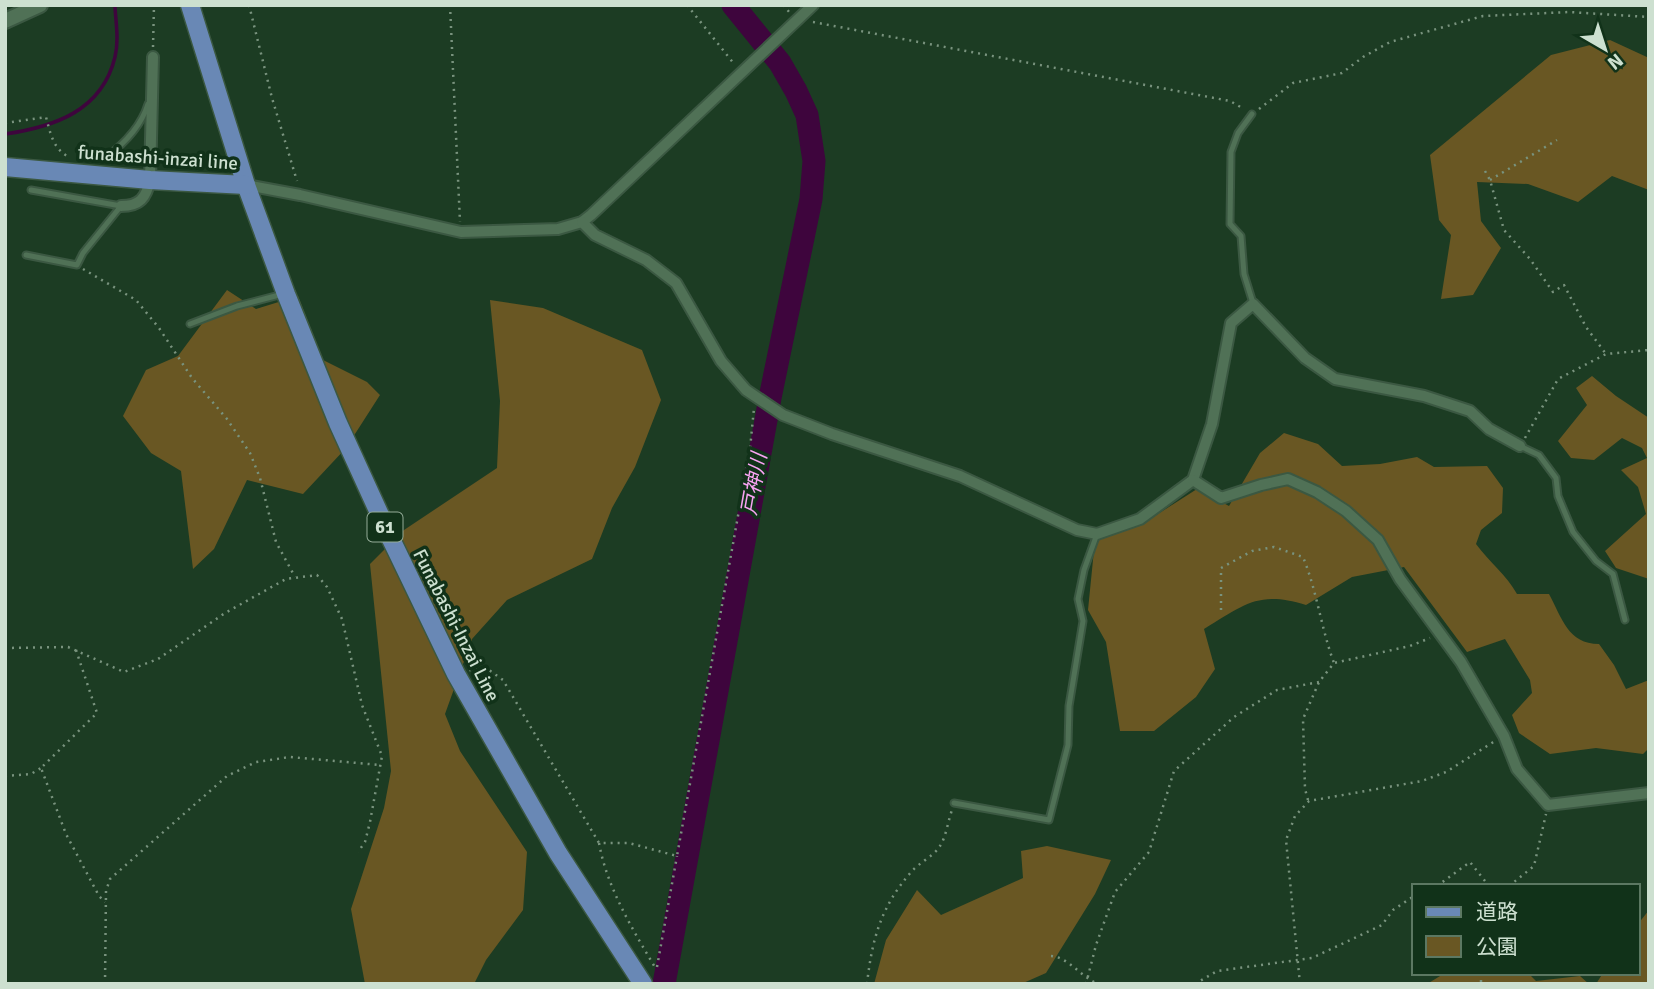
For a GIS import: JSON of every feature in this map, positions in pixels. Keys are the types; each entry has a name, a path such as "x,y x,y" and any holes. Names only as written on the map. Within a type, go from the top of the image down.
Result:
{"main road":[{"name":"funabashi-inzai line","path":"5,167 150,180 246,185 190,5"},
{"name":"Funabashi-Inzai Line","path":"246,185 338,424 456,674 558,853 649,980"}],"street":[{"path":"5,21 40,5"},
{"path":"246,185 461,232 570,227 582,222 813,5"},
{"path":"121,206 136,204 147,194 150,180 153,57"},
{"path":"582,222 595,235 646,260 676,283 721,361 746,390 783,415 960,476 1077,530 1097,534 1140,519 1193,480 1212,424 1231,323 1253,304 1305,358 1335,379 1424,396 1470,411 1489,429 1520,446"},
{"path":"1193,480 1221,498 1287,479 1317,492 1346,510 1378,540 1400,579 1461,662 1504,736 1517,769 1548,805 1649,793"}],"lane":[{"path":"105,158 118,149 142,119 152,90"},
{"path":"1252,114 1238,133 1231,152 1230,223 1241,236 1244,274 1253,304"},
{"path":"26,255 77,265 83,253 121,206 31,190"},
{"path":"190,324 237,306 286,293"},
{"path":"1520,446 1539,455 1556,478 1558,496 1573,532 1596,561 1613,574 1625,620"},
{"path":"954,803 1049,820 1068,745 1069,706 1083,621 1078,599 1084,570 1097,534"}],"path":[{"path":"153,57 154,5"},
{"path":"249,5 272,99 300,195"},
{"path":"450,5 461,232"},
{"path":"687,5 741,73"},
{"path":"802,16 809,22 1230,101 1252,114 1293,83 1342,73 1390,42 1483,16 1569,12 1649,17"},
{"path":"5,123 46,117 53,141 64,156 71,157"},
{"path":"1490,180 1557,140"},
{"path":"1485,171 1504,230 1530,259 1553,292 1564,285 1586,327 1606,354"},
{"path":"77,265 136,300 250,453 260,478 276,542 295,577"},
{"path":"1520,446 1558,379 1606,354 1649,350"},
{"path":"649,980 656,969 750,449 754,408 758,399"},
{"path":"1221,610 1221,568 1252,551 1274,547 1303,557 1311,575 1325,639 1334,663"},
{"path":"5,648 68,647 124,673 158,659 225,613 286,579 317,575 327,587 342,620 362,705 382,756 368,832 358,852"},
{"path":"1309,801 1305,789 1303,719 1319,682 1334,663 1410,646 1440,634"},
{"path":"5,776 31,774 41,768 97,713 76,650"},
{"path":"456,674 472,669 489,670 503,680 599,843 604,867 635,934 656,969"},
{"path":"1087,982 1096,945 1115,892 1149,852 1174,771 1234,716 1276,690 1319,682"},
{"path":"1300,984 1286,840 1295,816 1309,801 1422,782 1446,772 1504,736"},
{"path":"105,984 106,902 110,879 227,776 256,762 290,757 380,765"},
{"path":"41,768 66,834 99,895 106,902"},
{"path":"867,984 872,944 879,922 895,893 913,870 940,846 954,803"},
{"path":"1512,884 1534,866 1548,805"},
{"path":"599,843 629,843 677,856"},
{"path":"1440,884 1470,863 1487,884"},
{"path":"1195,984 1217,971 1312,958 1382,925 1393,910 1412,897"},
{"path":"1051,956 1061,957 1087,982 1098,984"}],"green space":[{"path":"1610,40 1649,58 1649,190 1612,176 1578,202 1528,184 1477,182 1481,221 1501,248 1473,295 1441,299 1451,235 1439,220 1430,155 1551,55"},
{"path":"227,290 256,309 298,296 323,360 367,382 380,395 346,448 303,494 247,480 214,549 193,569 181,471 151,453 123,416 146,370 178,356"},
{"path":"490,300 543,308 642,350 661,400 635,467 612,508 592,559 507,600 472,639 445,714 460,751 527,852 523,910 486,960 474,984 365,984 351,909 384,808 391,771 370,564 404,530 497,468 500,401"},
{"path":"1592,376 1649,418 1649,579 1616,568 1605,551 1646,514 1638,487 1621,470 1647,458 1642,448 1622,438 1594,460 1571,458 1558,441 1587,405 1576,388"},
{"path":"1284,433 1318,444 1342,466 1380,464 1417,457 1434,467 1487,466 1503,488 1502,513 1481,530 1476,544 1517,594 1549,594 1567,628 1580,640 1599,644 1626,689 1649,680 1649,748 1643,754 1596,748 1550,754 1519,733 1512,715 1532,693 1530,680 1505,639 1467,652 1404,567 1352,577 1306,605 1275,599 1263,600 1252,602 1230,613 1204,629 1215,669 1196,697 1154,731 1120,731 1106,642 1088,610 1095,540 1150,519 1197,489 1229,506 1260,453"},
{"path":"1047,846 1111,860 1095,894 1046,973 1021,984 874,984 886,940 917,890 941,915 1023,878 1021,851"},
{"path":"1649,910 1649,984 1596,984 1602,975 1640,975 1640,921"},
{"path":"1442,975 1530,975 1536,981 1580,976 1589,984 1427,984"}],"waterway":[{"name":"戸神川","path":"664,984 770,398 811,199 814,161 807,115 796,91 780,63 733,5"},
{"path":"5,134 58,121 74,113 99,91 109,76 115,57 115,7"}]}
